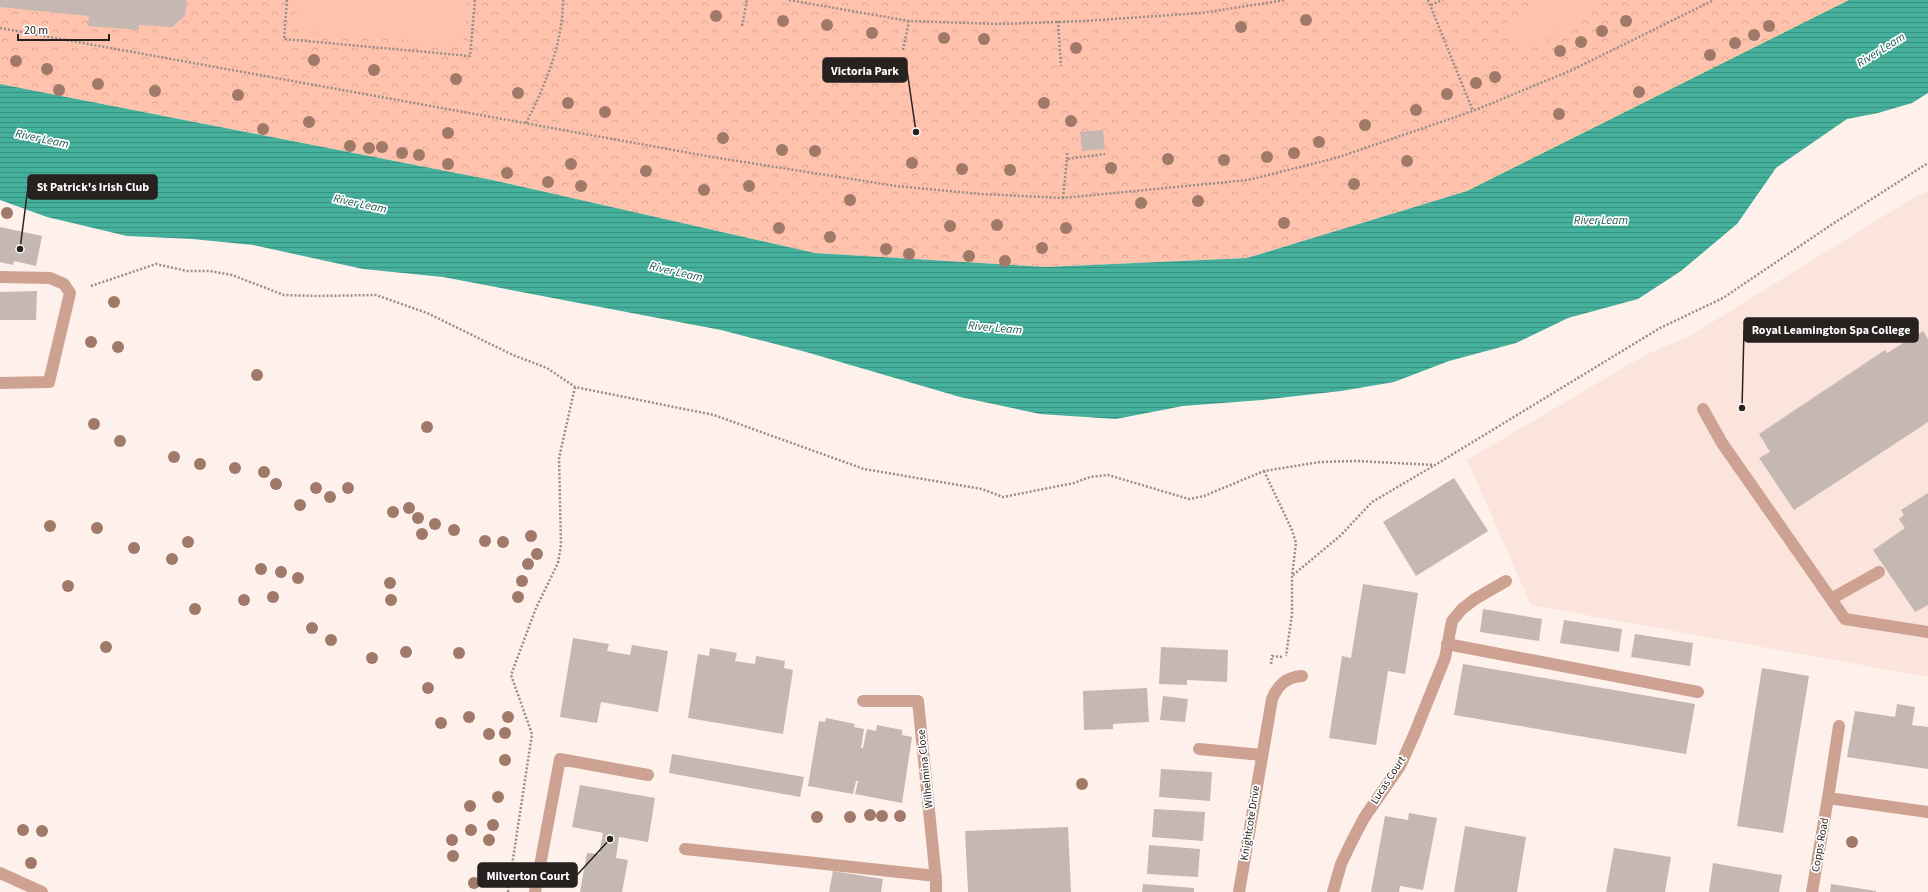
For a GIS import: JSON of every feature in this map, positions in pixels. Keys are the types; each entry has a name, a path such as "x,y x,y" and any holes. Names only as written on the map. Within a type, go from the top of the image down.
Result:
{"street":[{"path":"0,277 50,278 64,284 70,293 49,382 0,383"},
{"path":"1703,409 1722,443 1845,619 1928,632"},
{"path":"1831,599 1879,572"},
{"name":"Lucas Court","path":"1333,892 1341,864 1364,818 1400,766 1440,674 1452,621 1462,609 1506,581"},
{"path":"1447,644 1698,692"},
{"name":"Knightcote Drive","path":"1239,892 1270,707 1275,693 1282,682 1295,676 1302,676"},
{"name":"Wilhelmina Close","path":"863,701 918,701 936,876 936,892"},
{"name":"Copps Road","path":"1812,892 1839,726"},
{"path":"1199,749 1262,754"},
{"path":"535,892 560,759 648,775"},
{"path":"1828,798 1928,812"},
{"path":"685,849 936,876"},
{"path":"0,874 42,892"}],"path":[{"path":"288,0 284,39 470,56 475,0"},
{"path":"526,123 539,97 549,70 558,38 563,0"},
{"path":"742,26 747,0"},
{"path":"789,0 909,21 1000,24 1084,21 1201,13 1286,0"},
{"path":"1428,0 1473,111"},
{"path":"1430,5 1443,0"},
{"path":"0,28 712,157 896,186 981,194 1063,198 1248,180 1336,158 1473,111 1572,70 1714,0"},
{"path":"904,50 909,21"},
{"path":"1058,21 1061,66"},
{"path":"1063,198 1067,159 1066,153"},
{"path":"1067,159 1105,154"},
{"path":"1292,576 1340,536 1372,502 1660,328 1723,298 1831,225 1928,163"},
{"path":"70,293 156,264 187,271 210,272 232,276 284,295 376,295 427,313 513,355 547,368 575,387 714,415 864,470 982,489 1003,497 1074,483 1090,477 1108,475 1189,499 1204,496 1264,471 1320,462 1356,461 1435,464"},
{"path":"508,892 532,734 511,675 536,608 558,563 561,545 559,458 575,387"},
{"path":"1264,471 1292,530 1296,543 1292,576 1292,614 1286,652"}],"shaded area":[{"path":"1928,191 1928,677 1531,605 1467,460 1645,355 1690,336 1908,201"}],"green space":[{"path":"0,0 1849,0 1467,191 1247,258 1045,267 815,253 492,180 0,84"},
{"path":"298,0 467,0 463,45 296,30"},
{"path":"1538,0 1601,0 1525,54 1504,24"}],"water":[{"name":"River Leam","path":"1849,0 1928,0 1928,93 1912,103 1878,113 1847,119 1776,168 1737,224 1681,271 1638,299 1568,318 1516,343 1449,361 1394,382 1341,391 1262,400 1183,406 1116,419 1040,414 960,397 806,352 721,330 443,277 363,269 253,245 192,239 127,236 47,217 0,200 0,84 492,180 815,253 1046,267 1247,258 1467,191"}],"building":[{"path":"0,0 187,0 185,16 172,27 139,25 139,30 88,26 89,16 0,7"},
{"path":"1103,130 1105,149 1082,151 1080,132"},
{"path":"0,227 42,236 36,266 14,261 13,265 0,262"},
{"path":"37,291 36,320 0,320 0,292"},
{"path":"1923,331 1928,339 1928,422 1794,510 1759,458 1770,452 1759,434 1885,350 1887,353"},
{"path":"1454,478 1488,531 1416,576 1383,522"},
{"path":"1928,493 1928,605 1915,612 1873,550 1905,528 1899,519 1904,515 1901,510"},
{"path":"1363,584 1418,593 1405,674 1388,671 1376,745 1329,738 1342,656 1351,658"},
{"path":"1483,609 1542,619 1539,641 1480,632"},
{"path":"1564,620 1622,629 1619,652 1560,643"},
{"path":"1635,634 1693,643 1690,666 1631,657"},
{"path":"573,638 609,644 607,651 630,655 632,645 668,651 658,712 601,702 597,723 560,717"},
{"path":"1161,647 1228,650 1227,682 1187,680 1187,685 1159,684"},
{"path":"710,648 737,653 735,661 755,664 756,656 785,661 784,668 793,670 783,734 688,718 698,654 709,656"},
{"path":"1463,664 1695,704 1686,754 1454,715"},
{"path":"1762,668 1809,676 1783,833 1737,826"},
{"path":"1147,688 1149,722 1113,724 1113,729 1084,730 1083,691"},
{"path":"1163,696 1188,699 1185,722 1160,720"},
{"path":"1897,704 1915,707 1912,725 1928,727 1928,769 1847,757 1855,711 1895,717"},
{"path":"826,718 855,724 854,727 864,729 861,748 863,748 867,729 876,731 877,725 902,730 902,735 912,737 902,803 855,794 858,781 856,781 853,794 808,786 819,721 825,722"},
{"path":"672,754 804,777 800,797 669,773"},
{"path":"1161,769 1212,772 1210,801 1159,797"},
{"path":"580,785 655,798 648,842 619,837 616,858 628,860 622,892 580,892 587,853 599,854 603,833 572,827"},
{"path":"1154,809 1205,812 1203,841 1152,837"},
{"path":"1409,813 1437,818 1423,890 1400,886 1399,892 1371,892 1385,816 1408,820"},
{"path":"1465,826 1526,837 1517,892 1454,892"},
{"path":"1068,827 1071,892 968,892 965,831"},
{"path":"1149,845 1200,849 1198,877 1147,874"},
{"path":"1614,848 1671,857 1665,892 1606,892"},
{"path":"1713,863 1782,875 1779,892 1709,892"},
{"path":"833,871 883,879 881,892 829,892"},
{"path":"1143,884 1194,888 1194,892 1142,892"},
{"path":"1831,884 1876,891 1876,892 1830,892"}],"place":[{"name":"Victoria Park","path":"916,132"},
{"name":"St Patrick's Irish Club","path":"20,249"},
{"name":"Royal Leamington Spa College","path":"1742,408"},
{"name":"Milverton Court","path":"610,839"}]}
